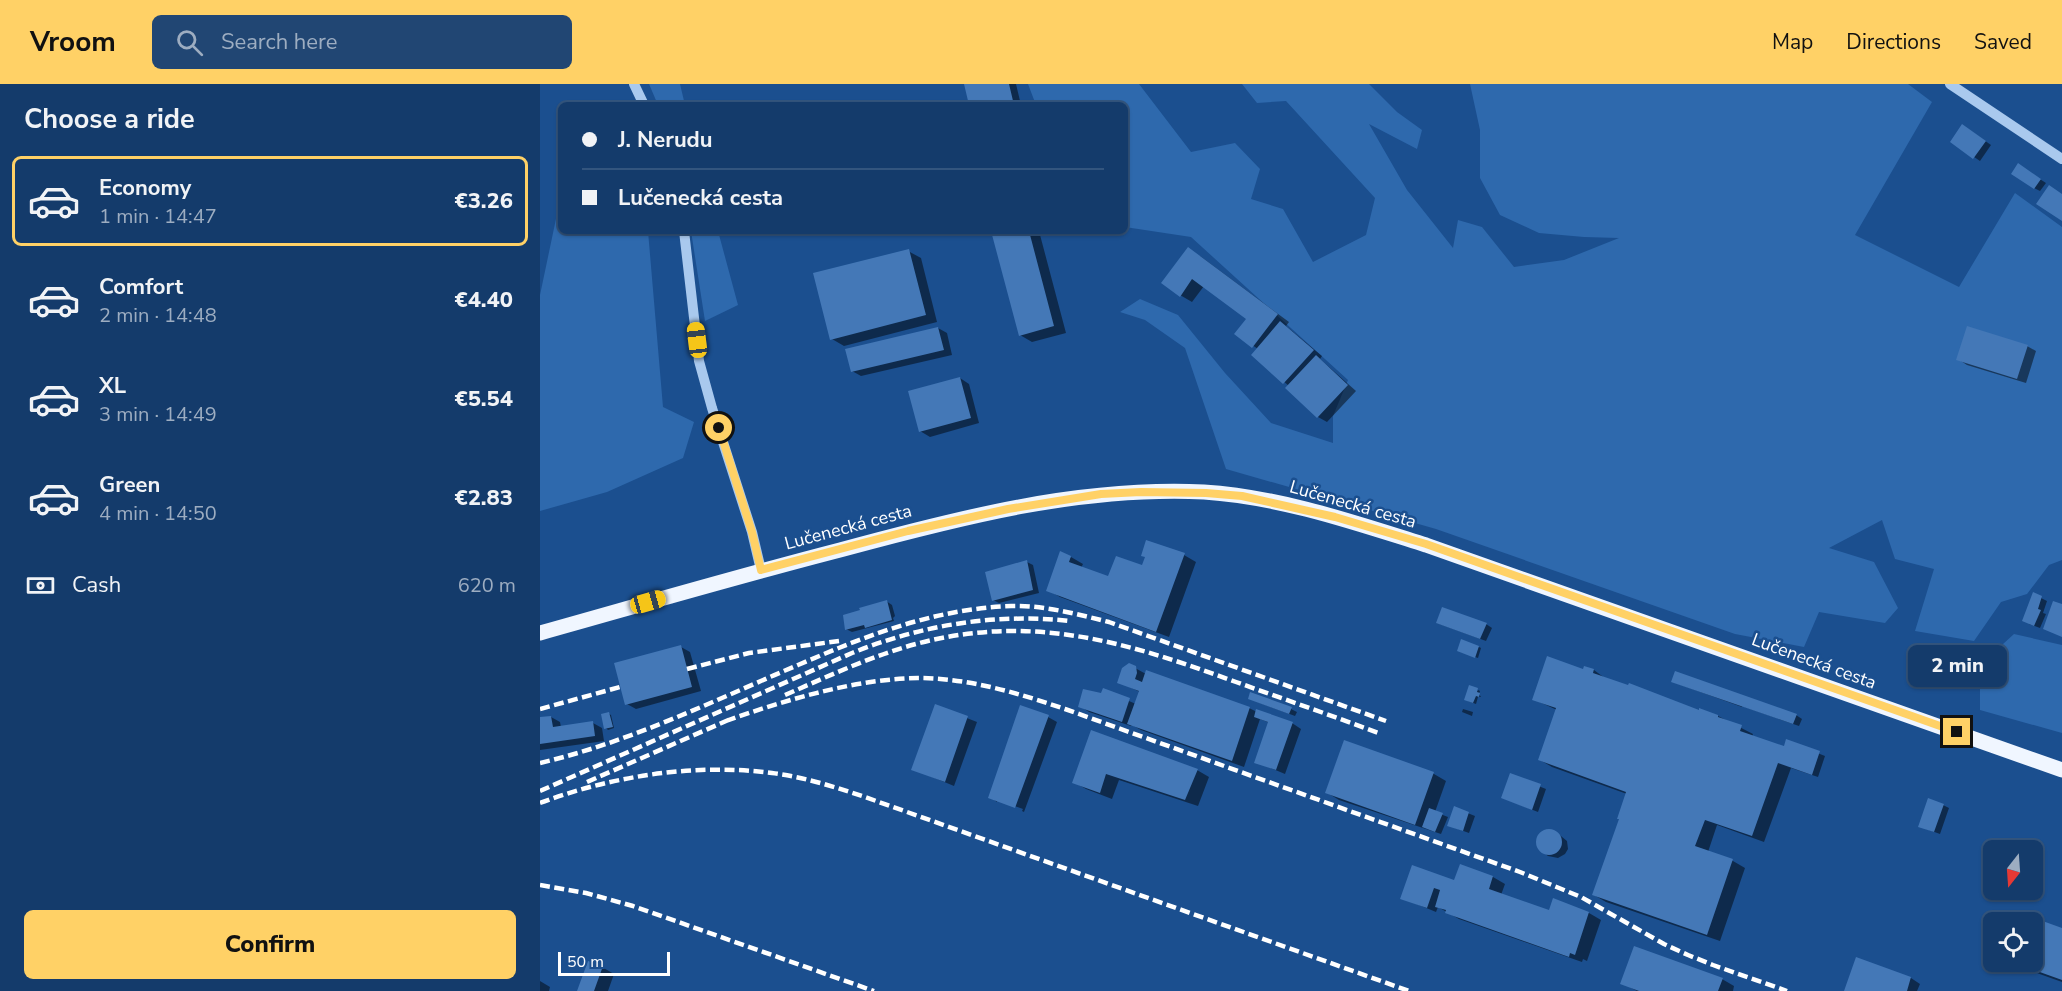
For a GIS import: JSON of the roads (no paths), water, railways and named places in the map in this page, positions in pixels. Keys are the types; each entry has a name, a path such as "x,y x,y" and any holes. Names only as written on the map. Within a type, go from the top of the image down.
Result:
{"main road":[{"name":"Lučenecká cesta","path":"540,633 761,570 928,526 1008,509 1101,494 1141,492 1242,496 1335,517 1426,544 2062,770"}],"street":[{"path":"634,84 643,102"},
{"path":"1950,84 2062,159"},
{"path":"684,234 699,361 752,532 761,570"}],"railway":[{"path":"540,763 639,732 824,654 902,625 955,612 1011,606 1048,609 1109,622 1386,721"},
{"path":"540,791 878,643 932,628 986,620 1070,621"},
{"path":"785,695 864,661 926,641 985,632 1023,631 1094,639 1130,647 1200,669 1381,734"},
{"path":"687,669 749,653 839,641"},
{"path":"726,721 820,692 894,679 937,679 1011,692 1065,709 1520,872 1581,897 1688,955 1787,991"},
{"path":"540,709 620,687"},
{"path":"587,782 733,718"},
{"path":"540,803 596,786 654,774 743,770 796,777 865,797 1409,991"},
{"path":"540,885 586,893 633,906 874,991"}]}
